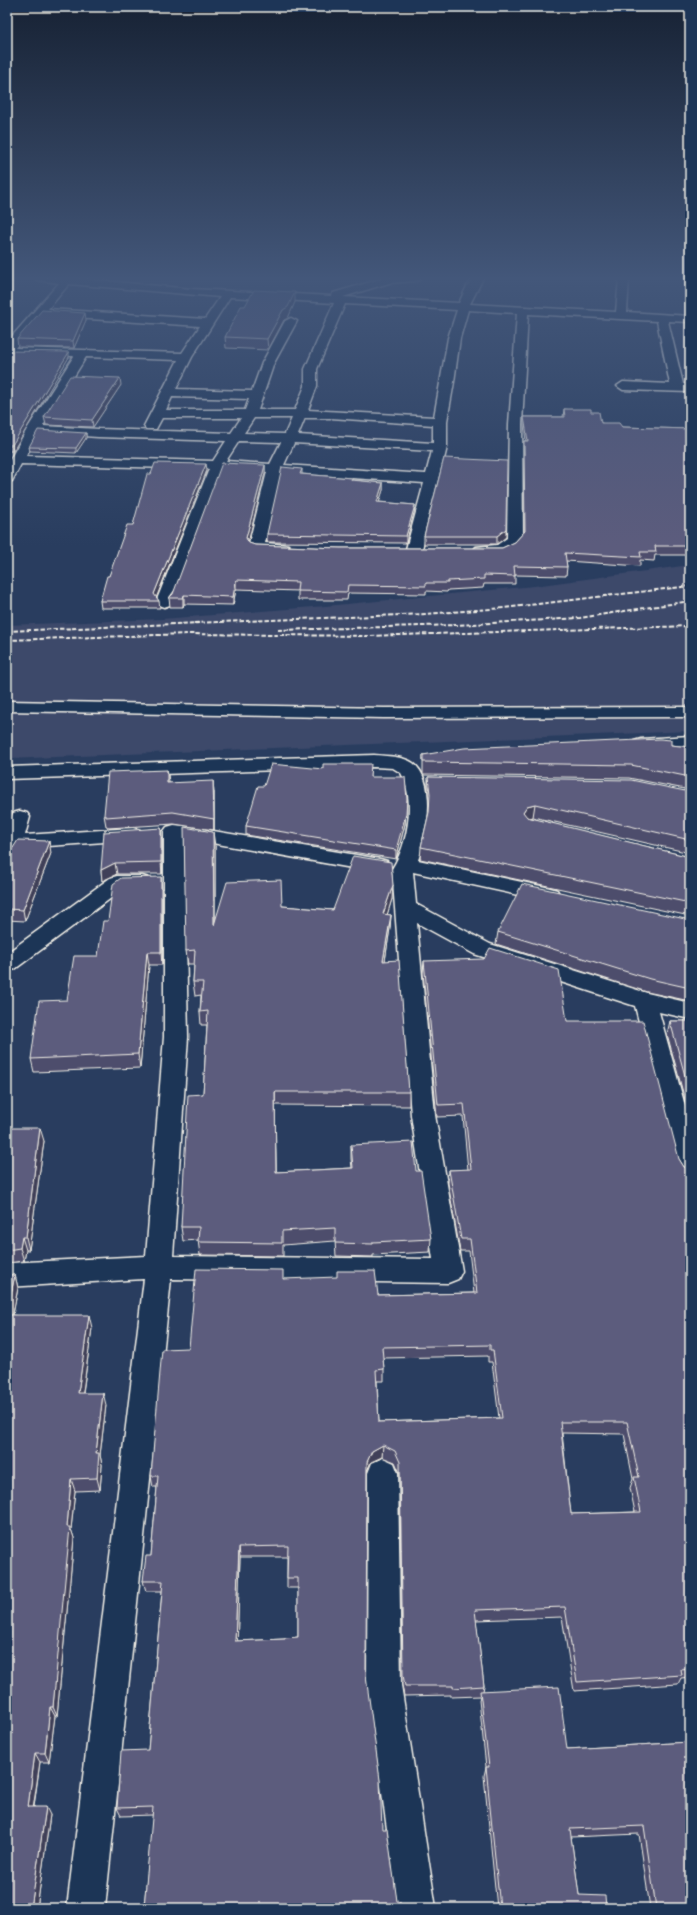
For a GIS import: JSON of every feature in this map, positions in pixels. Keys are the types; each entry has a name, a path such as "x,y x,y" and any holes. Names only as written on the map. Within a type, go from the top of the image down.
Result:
{"street":[{"path":"7,478 34,429 73,367"},
{"path":"147,434 181,367"},
{"path":"164,602 217,465 250,414 266,367"},
{"path":"294,548 256,548 275,469 290,438 311,386 312,367"},
{"path":"414,549 440,447 440,421 450,367"},
{"path":"469,550 501,550 515,539 514,448 518,367"},
{"path":"677,387 679,367"},
{"path":"623,386 690,388"},
{"path":"168,393 256,395"},
{"path":"157,414 300,414 440,421"},
{"path":"34,429 93,433 290,438 440,447"},
{"path":"17,460 217,465 431,479"},
{"path":"399,549 430,549"},
{"path":"7,706 384,713 690,712"},
{"path":"627,745 690,742"},
{"path":"7,773 374,762 400,764 423,759"},
{"path":"7,1275 159,1267 448,1271 423,1115 406,908 404,866 418,821 424,782 409,769 400,764"},
{"path":"20,817 9,847 161,832 404,866 566,898"},
{"path":"86,1908 159,1267 176,1037 174,882 161,832"},
{"path":"7,964 117,884 174,882"},
{"path":"406,908 482,949 645,1001 690,1011"},
{"path":"645,1001 690,1171"},
{"path":"383,1473 384,1685 417,1908"}],"shaded area":[{"path":"690,565 690,731 7,759 7,625 162,619 326,606 534,586"}],"building":[{"path":"7,367 60,367 12,445 9,445 7,449"},
{"path":"70,376 120,378 92,420 44,417"},
{"path":"564,409 591,409 591,412 599,412 601,423 619,423 622,427 690,429 690,546 655,546 656,552 640,552 641,557 565,553 567,567 514,566 515,576 484,575 484,579 448,581 448,583 426,583 426,586 348,585 347,592 297,591 298,582 236,580 233,597 184,595 183,598 169,598 173,594 222,463 265,465 246,538 249,543 255,545 340,548 502,548 515,542 525,531 524,441 528,441 524,417 565,417"},
{"path":"38,430 86,433 76,448 29,447"},
{"path":"444,458 507,461 506,529 497,536 424,536"},
{"path":"155,463 206,464 154,594 159,601 100,601 107,576 109,576 127,525 133,525 147,474 151,474"},
{"path":"282,467 302,469 300,474 352,478 351,480 383,483 377,502 415,505 406,536 267,534"},
{"path":"660,739 671,740 671,745 690,747 690,777 631,765 423,762 423,755 464,748"},
{"path":"271,764 323,769 323,764 371,764 370,777 405,777 407,799 406,814 396,850 246,826 258,786 264,786"},
{"path":"167,770 167,783 213,781 214,819 173,812 106,817 106,815 104,815 108,772"},
{"path":"428,777 631,780 690,792 690,840 535,804 527,806 523,812 527,817 690,857 690,903 421,847 429,812 430,794"},
{"path":"184,827 213,832 214,925 227,882 281,880 282,906 333,910 353,856 391,862 393,885 383,914 391,915 383,961 399,960 409,1092 275,1092 276,1172 353,1168 351,1145 413,1142 416,1171 421,1171 431,1239 373,1242 373,1244 335,1243 335,1228 282,1231 282,1243 198,1242 199,1227 181,1227 188,1095 203,1094 208,1011 200,1012 203,982 193,982 195,950 186,951"},
{"path":"161,828 161,862 115,863 101,870 104,832"},
{"path":"18,840 49,841 23,910 7,909 7,849 13,848"},
{"path":"161,877 161,952 147,952 138,1054 31,1059 39,1001 67,1000 74,956 98,956 103,921 108,921 113,884 121,878"},
{"path":"522,884 690,920 690,988 650,979 498,932"},
{"path":"490,948 559,970 567,1021 643,1021 679,1159 684,1167 690,1169 690,1668 681,1669 682,1675 577,1682 565,1607 475,1610 484,1686 453,1688 453,1686 405,1686 403,1675 400,1462 395,1451 383,1445 372,1451 367,1462 366,1676 380,1780 382,1829 387,1829 397,1901 400,1902 400,1908 128,1908 144,1907 153,1807 117,1808 121,1751 148,1750 163,1581 143,1581 146,1556 151,1556 158,1476 151,1476 162,1349 189,1348 196,1269 283,1270 283,1279 337,1277 337,1271 375,1271 378,1295 477,1293 470,1239 461,1239 449,1170 471,1169 464,1104 438,1105 424,961 484,959","holes":["490,1345 490,1350 493,1350 502,1418 379,1422 376,1370 384,1369 382,1347","560,1422 627,1422 639,1477 634,1477 641,1512 571,1514","288,1546 287,1578 298,1578 298,1637 235,1641 239,1547"]},
{"path":"670,1021 690,1021 690,1094"},
{"path":"7,1128 40,1128 26,1237 22,1237 20,1248 7,1250"},
{"path":"7,1275 15,1275 7,1312"},
{"path":"7,1315 89,1315 78,1393 103,1393 96,1453 99,1453 97,1478 71,1479 67,1527 70,1527 53,1707 50,1707 45,1753 35,1753 28,1807 46,1807 31,1908 7,1908 7,1659 10,1632 7,1632"},
{"path":"559,1687 567,1749 690,1742 690,1908 656,1908 644,1826 570,1829 579,1895 605,1896 606,1908 500,1908 486,1767 489,1767 480,1691"}],"railway":[{"path":"194,623 426,614 504,608 690,586"},
{"path":"278,630 457,625 580,618 690,601"},
{"path":"7,631 199,623"},
{"path":"7,640 188,634 368,636 690,626"}]}
